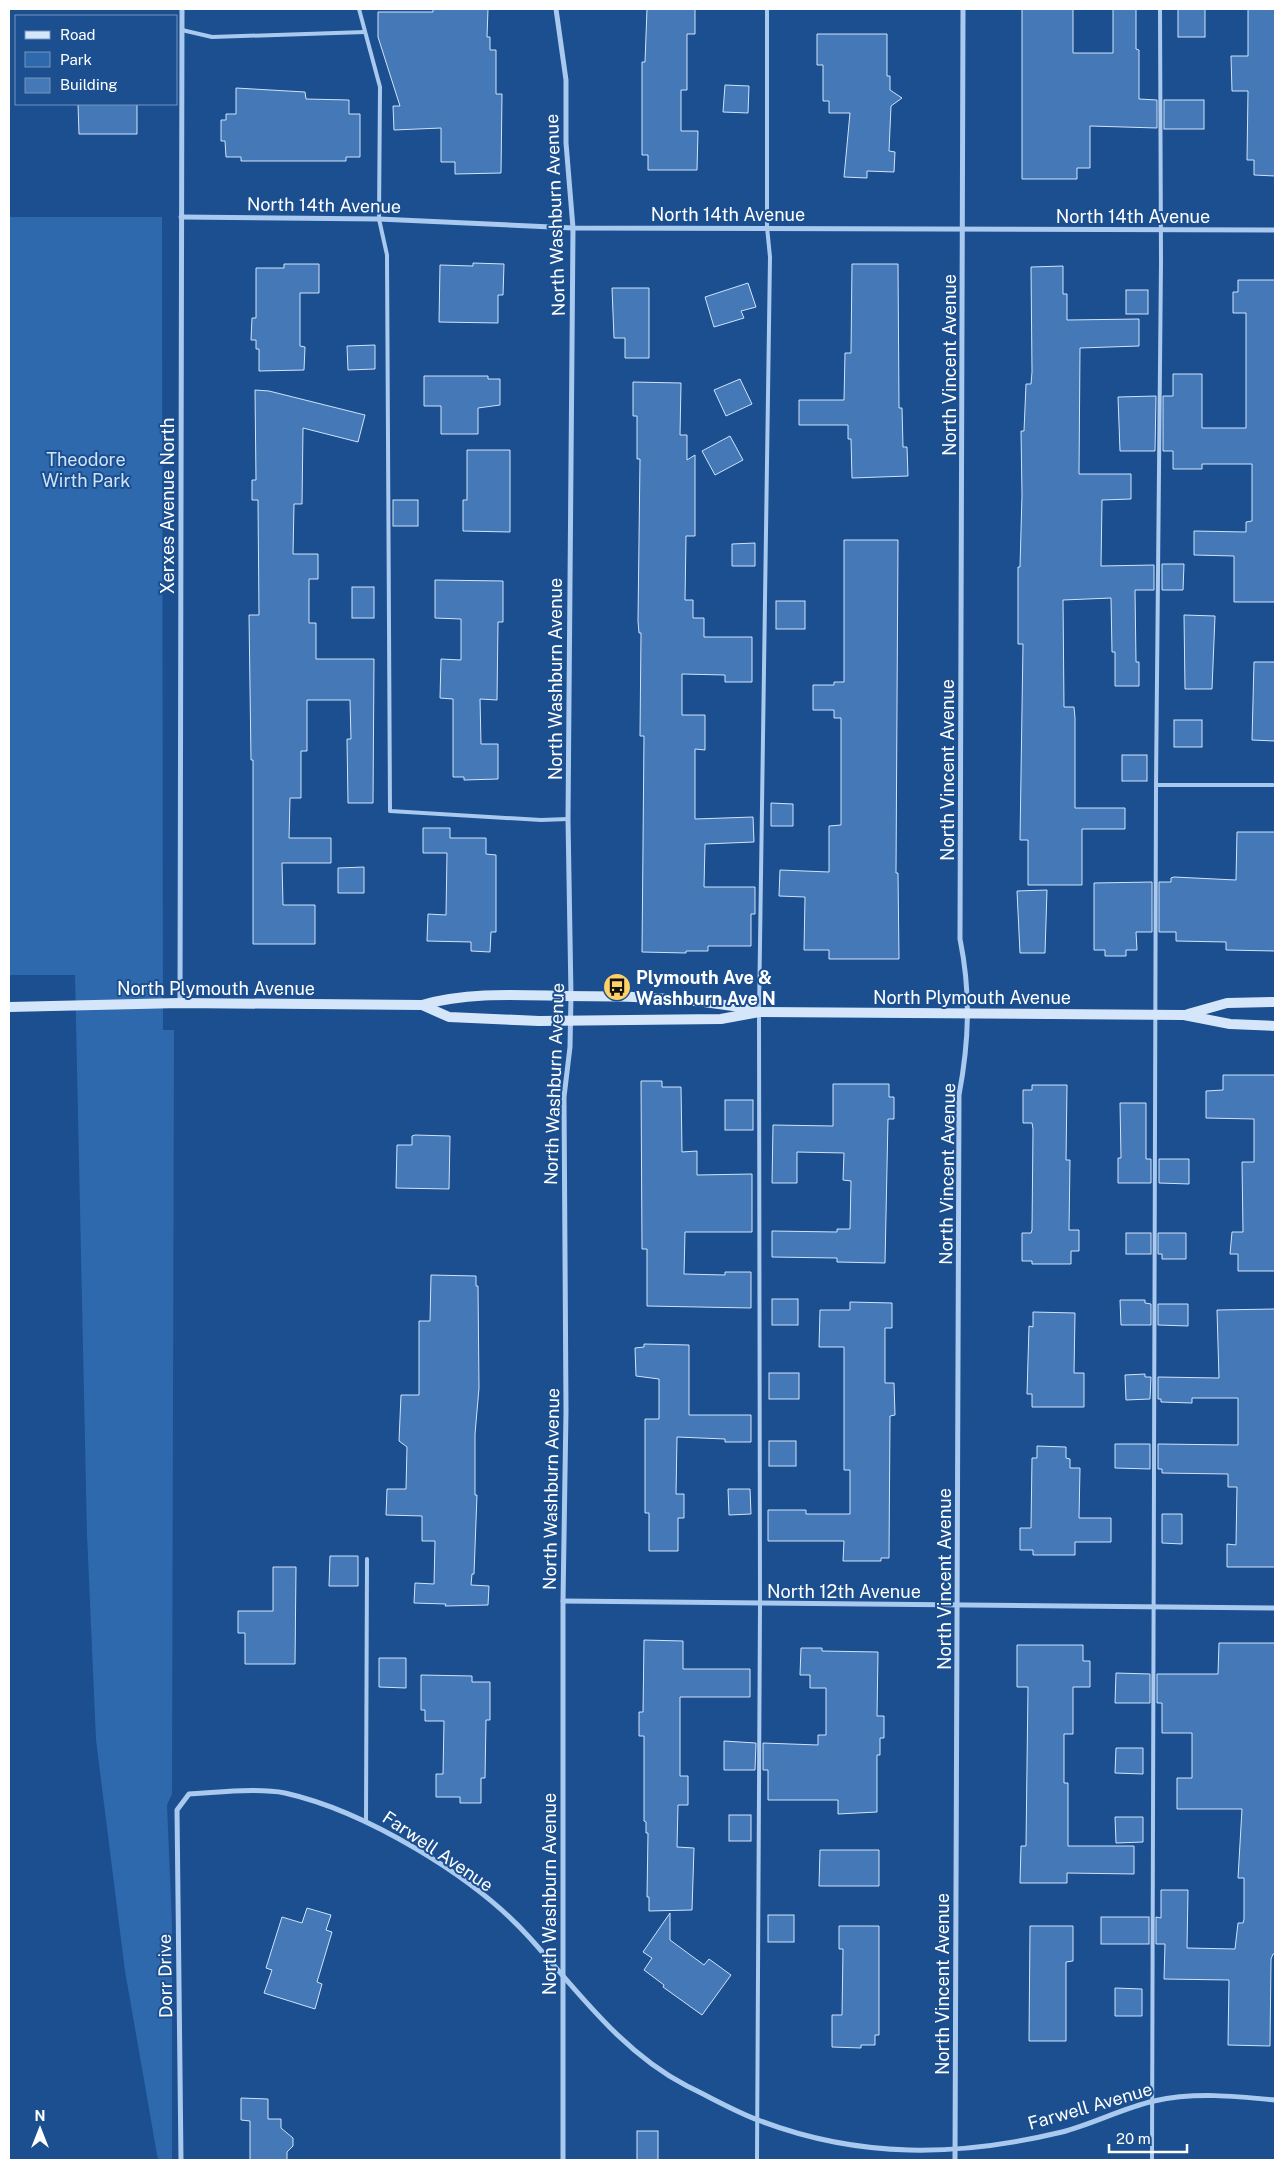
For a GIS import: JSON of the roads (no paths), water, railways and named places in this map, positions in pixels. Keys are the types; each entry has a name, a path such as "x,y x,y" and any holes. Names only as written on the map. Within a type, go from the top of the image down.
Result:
{"street":[{"name":"Xerxes Avenue North","path":"180,1003 182,9"},
{"name":"North Washburn Avenue","path":"556,9 566,80 566,142 573,228 568,819 571,996 570,1047 564,1097 566,1411 563,1602 563,2160"},
{"name":"North Vincent Avenue","path":"954,2160 959,1095 967,1056 968,975 960,940 964,228 963,9"},
{"name":"North 14th Avenue","path":"182,217 379,219 573,228 767,227 1275,230"},
{"name":"North Plymouth Avenue","path":"9,1007 180,1003 422,1005 451,997 571,996 723,1004 759,1012"},
{"name":"North Plymouth Avenue","path":"1184,1015 1227,1003 1275,1002"},
{"name":"North Plymouth Avenue","path":"422,1005 449,1017 570,1021 721,1019 759,1012 1184,1015 1230,1024 1275,1026"},
{"name":"North 12th Avenue","path":"563,1602 1275,1608"},
{"name":"Farwell Avenue","path":"188,1794 214,1791 283,1793 366,1820 472,1886 526,1933 622,2041 682,2084 757,2120 818,2140 891,2151 984,2148 1064,2132 1152,2102 1173,2098 1226,2095 1275,2100"},
{"name":"Dorr Drive","path":"180,2160 178,1810 188,1794"}],"lane":[{"path":"360,9 380,87 379,219 387,255 390,810 541,820 568,819"},
{"path":"757,2160 760,1604 759,1012 770,257 767,227 767,9"},
{"path":"1152,2160 1160,9"},
{"path":"182,30 212,37 365,32"},
{"path":"1156,785 1273,786"},
{"path":"366,1820 368,1559"}],"place":[{"name":"Plymouth Ave & Washburn Ave N","path":"617,987"}],"park label":[{"name":"Theodore Wirth Park","path":"86,469"}]}
